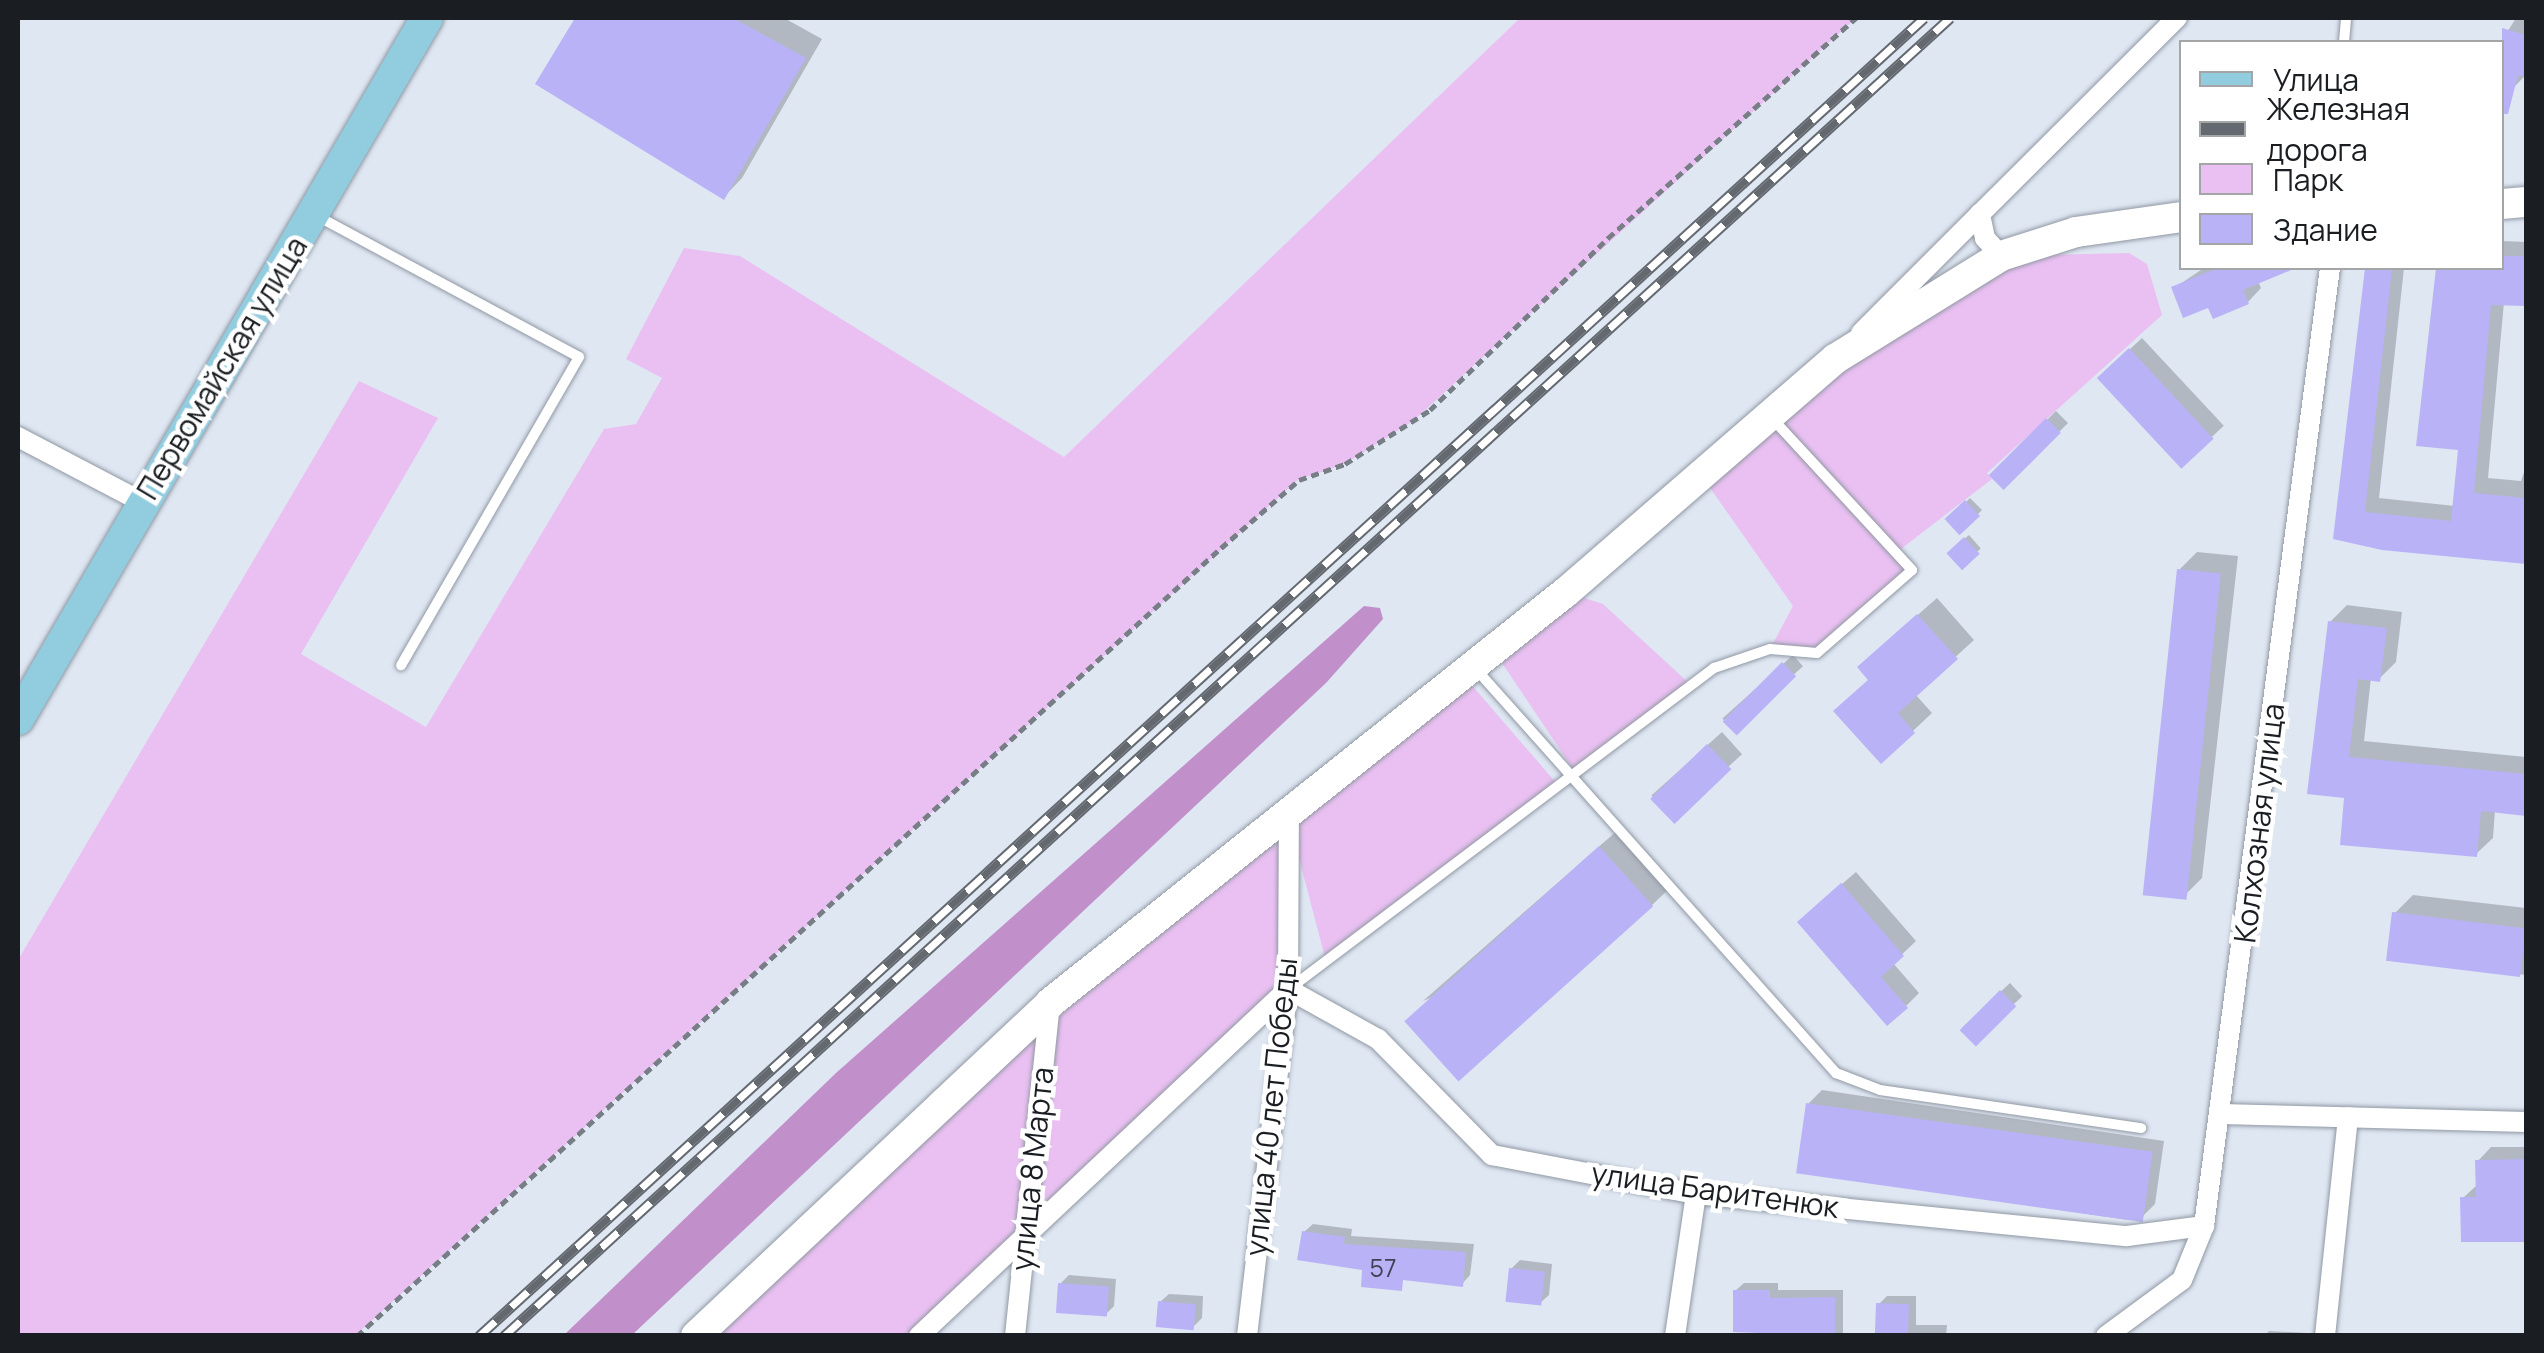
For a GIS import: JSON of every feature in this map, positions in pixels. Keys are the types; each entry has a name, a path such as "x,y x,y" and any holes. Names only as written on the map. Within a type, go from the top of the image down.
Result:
{"main road":[{"name":"Первомайская улица","path":"18,719 427,18"}],"street":[{"path":"696,1336 1050,1004 1289,819 1474,667 1835,358 2177,18"},
{"path":"1980,214 1985,238 2001,256"},
{"path":"1835,358 2001,256 2076,232 2179,217"},
{"name":"Колхозная улица","path":"2106,1336 2182,1280 2204,1226 2222,1114 2330,270"},
{"path":"18,437 142,502"},
{"name":"улица 40 лет Победы","path":"1247,1336 1288,989 1289,819"},
{"path":"920,1336 1288,989"},
{"name":"улица Баритенюк","path":"1288,989 1378,1040 1492,1155 1696,1194 2126,1236 2204,1226"},
{"name":"улица 8 Марта","path":"1015,1336 1050,1004"},
{"path":"2222,1114 2526,1122"},
{"path":"2326,1336 2348,1117"},
{"path":"1676,1336 1696,1194"}],"lane":[{"path":"314,214 579,357 401,665"},
{"path":"1288,989 1714,668 1770,648 1817,653 1912,570 1769,416"},
{"path":"1474,667 1568,778 1836,1073 1880,1090 2140,1128"}],"path":[{"path":"357,1336 1298,480 1346,464 1430,410 1608,238 1856,18"}],"green space":[{"path":"1520,18 1856,18 1413,421 1345,464 1298,480 356,1335 18,1335 18,960 359,381 438,418 301,654 426,727 604,429 636,424 662,378 626,359 684,248 740,256 1064,457"},
{"path":"2129,253 2147,264 2162,315 1987,473 1992,479 1897,552 1912,570 1817,653 1770,649 1793,606 1701,475 2001,256"},
{"path":"1566,592 1603,604 1691,685 1575,772 1494,651"},
{"path":"1464,676 1558,785 1327,965 1290,824 1288,989 919,1335 697,1336 1050,1003"}],"shaded area":[{"path":"1364,606 1380,608 1383,619 1326,683 632,1335 564,1335 836,1073"}],"building":[{"path":"575,18 733,18 806,58 724,200 535,84"},
{"path":"2502,28 2526,35 2526,77 2518,75 2508,114 2504,114"},
{"path":"2504,256 2526,256 2526,306 2491,305 2474,493 2526,498 2526,564 2382,550 2333,539 2365,270 2392,270 2365,512 2451,521 2458,450 2416,446 2436,270 2504,270"},
{"path":"2213,270 2291,270 2243,290 2249,304 2213,319 2208,308 2183,318 2171,287"},
{"path":"2129,348 2214,439 2181,469 2097,378"},
{"path":"2046,418 2061,433 2004,490 1989,475"},
{"path":"1965,500 1980,516 1960,535 1945,519"},
{"path":"1964,537 1980,554 1962,570 1946,553"},
{"path":"2177,569 2221,574 2186,900 2143,895"},
{"path":"1917,614 1958,659 1898,713 1915,733 1881,764 1833,711 1868,680 1857,667"},
{"path":"2328,621 2387,628 2380,682 2358,679 2349,757 2526,774 2526,816 2481,811 2477,857 2340,845 2344,798 2307,794"},
{"path":"1782,662 1796,676 1737,736 1723,721"},
{"path":"1707,744 1731,769 1674,824 1650,799"},
{"path":"1599,846 1653,906 1458,1082 1404,1021"},
{"path":"1841,883 1904,956 1881,977 1908,1008 1887,1026 1797,922"},
{"path":"2392,912 2526,928 2520,977 2386,961"},
{"path":"2000,990 2016,1006 1976,1047 1960,1030"},
{"path":"1806,1103 2153,1152 2143,1222 1796,1173"},
{"path":"2526,1159 2526,1242 2461,1242 2460,1197 2476,1197 2475,1160"},
{"path":"1302,1231 1345,1237 1344,1244 1466,1252 1463,1287 1403,1280 1402,1291 1361,1287 1362,1270 1297,1260"},
{"path":"1509,1268 1545,1272 1541,1306 1505,1302"},
{"path":"1058,1283 1109,1287 1107,1316 1056,1313"},
{"path":"1733,1290 1770,1290 1770,1298 1835,1297 1835,1336 1733,1332"},
{"path":"1158,1301 1196,1304 1194,1330 1156,1327"},
{"path":"1876,1303 1909,1304 1908,1336 1875,1336"}],"railway":[{"path":"479,1336 1924,18"},
{"path":"504,1336 1950,18"}]}
